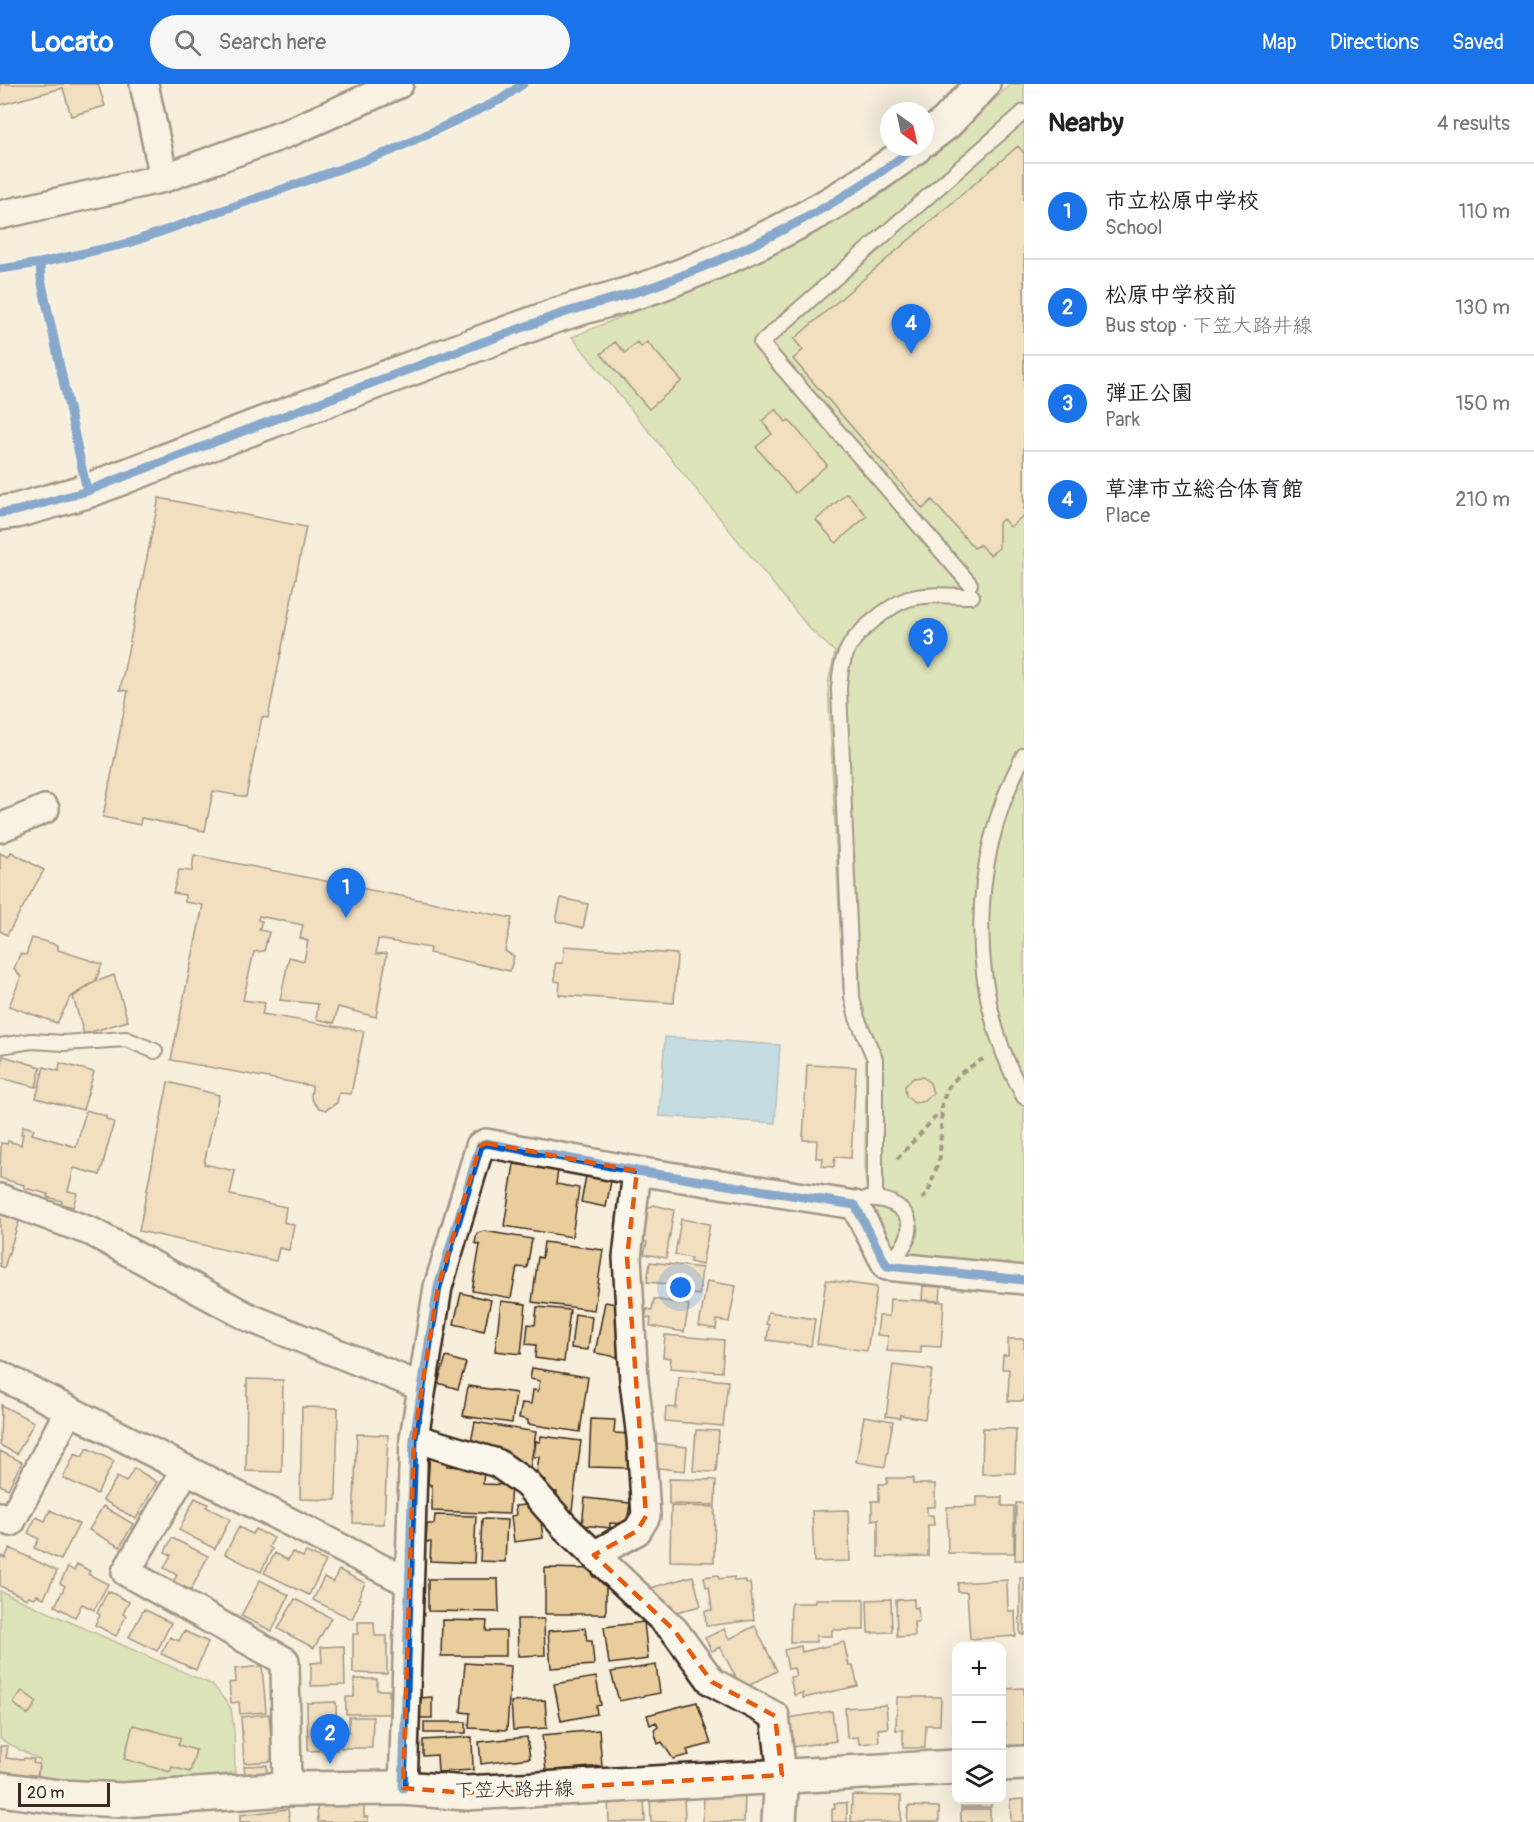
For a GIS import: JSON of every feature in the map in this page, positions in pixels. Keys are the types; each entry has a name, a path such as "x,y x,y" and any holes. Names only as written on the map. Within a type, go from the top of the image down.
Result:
{"street":[{"path":"144,84 164,178"},
{"path":"0,215 164,178 288,133 399,84"},
{"path":"934,132 946,123 983,84"},
{"path":"0,513 16,511 87,491 552,317 656,285 792,227 841,199 903,156"},
{"path":"0,828 45,809"},
{"path":"403,1788 414,1438 438,1287 480,1146 486,1143 638,1171 865,1201 887,1266 1024,1280"},
{"path":"594,1555 637,1531 646,1516 641,1438 634,1381 627,1257 638,1171"},
{"path":"0,1198 92,1232 248,1317 422,1387"},
{"path":"0,1375 408,1582"},
{"path":"0,1516 11,1522 69,1410"},
{"path":"414,1438 497,1463 527,1484 565,1527 674,1630 712,1682 775,1716 782,1776 779,1822"},
{"path":"186,1469 126,1572 285,1661 287,1789"},
{"path":"1006,1764 1024,1763"},
{"name":"下笠大路井線","path":"0,1789 60,1797 121,1811 287,1789 403,1788 466,1793 952,1767"}],"lane":[{"path":"887,1266 903,1248 908,1238 910,1225 906,1214 897,1204 865,1201 875,1179 876,1059 857,1018 852,997 838,689 841,666 849,647 886,610 908,599 971,590 761,343 1024,112"},
{"path":"1024,755 1011,780 989,848 981,901 981,958 993,1023 1013,1077 1024,1096"},
{"path":"0,1046 32,1041 64,1043 126,1039 155,1052"}],"path":[{"path":"906,1214 928,1193 940,1157 941,1111 948,1087 962,1072 981,1060 1004,1052"},
{"path":"875,1179 896,1160 941,1111"}],"highlighted area":[{"path":"486,1143 637,1171 627,1257 646,1516 637,1531 594,1555 674,1630 712,1682 775,1716 782,1775 466,1793 403,1788 414,1438 438,1287 480,1146"}],"green space":[{"path":"1011,84 1024,84 1024,1268 890,1253 870,1213 865,1177 866,1059 843,989 828,684 835,652 810,629 572,337 810,236 881,195 947,144"},
{"path":"0,1591 213,1685 231,1708 235,1773 129,1785 72,1784 38,1778 40,1760 0,1739"}],"water":[{"path":"665,1037 780,1045 775,1123 659,1116"}],"building":[{"path":"0,84 98,84 105,106 71,116 63,88 0,105"},
{"path":"1018,146 1024,153 1024,515 1010,527 1003,519 999,523 999,548 990,555 980,545 974,548 932,500 923,509 793,359 803,350 794,339"},
{"path":"615,342 625,353 637,342 641,347 647,342 682,381 649,409 601,354"},
{"path":"776,409 786,422 789,420 827,465 795,493 756,447 772,434 762,421"},
{"path":"847,493 867,516 836,543 816,520"},
{"path":"159,498 306,527 268,718 262,717 246,797 213,791 205,831 141,818 140,825 103,817 128,691 120,690"},
{"path":"11,852 44,870 7,935 0,931 0,853 8,857"},
{"path":"194,855 512,918 505,951 514,956 510,971 429,953 430,948 378,939 376,954 387,953 376,1017 338,1007 334,1023 316,1019 318,1004 280,1000 289,957 304,961 308,941 300,938 303,925 259,916 258,920 262,921 259,930 269,932 264,951 254,952 243,1000 265,1003 262,1014 364,1031 351,1094 339,1093 337,1103 326,1110 314,1103 311,1097 312,1086 171,1060 203,905 185,902 185,895 173,893 179,870 192,871"},
{"path":"561,898 588,904 583,928 556,921"},
{"path":"32,938 58,945 58,950 102,964 96,980 71,997 57,1023 9,1006 21,977 14,969 20,954 26,955"},
{"path":"564,946 677,954 674,1003 559,995 560,982 555,981 555,965 563,963"},
{"path":"114,975 128,1021 84,1034 73,997 95,982"},
{"path":"3,1056 41,1067 36,1087 0,1078"},
{"path":"60,1063 94,1072 83,1110 36,1098 44,1067 59,1071"},
{"path":"807,1065 856,1067 851,1158 835,1157 834,1167 822,1166 823,1158 816,1158 817,1140 803,1140"},
{"path":"923,1077 930,1083 933,1093 925,1101 914,1103 906,1096 905,1086 913,1078"},
{"path":"168,1082 219,1095 204,1164 235,1171 230,1195 286,1207 284,1222 294,1225 289,1250 279,1248 276,1261 139,1231"},
{"path":"86,1110 106,1116 106,1119 114,1122 100,1175 74,1168 68,1191 77,1193 73,1207 47,1197 48,1194 24,1188 24,1185 0,1178 1,1143 7,1144 8,1141 21,1145 23,1126 34,1129 32,1134 76,1147"},
{"path":"514,1164 558,1170 556,1184 579,1188 572,1237 504,1226"},
{"path":"586,1176 611,1181 606,1207 581,1202"},
{"path":"654,1205 674,1210 666,1258 644,1254 647,1242 643,1241 647,1209"},
{"path":"0,1214 19,1221 4,1268 0,1266"},
{"path":"681,1219 710,1224 702,1265 690,1262 691,1258 675,1255"},
{"path":"484,1231 532,1239 527,1268 517,1267 511,1298 472,1291 480,1245 475,1243 477,1233"},
{"path":"544,1242 603,1250 594,1310 532,1302 538,1257 542,1258"},
{"path":"650,1262 702,1268 699,1295 667,1291 668,1284 647,1282"},
{"path":"826,1280 877,1287 867,1351 817,1344"},
{"path":"707,1281 736,1286 729,1322 717,1320 716,1329 699,1326"},
{"path":"923,1286 941,1287 940,1301 922,1300"},
{"path":"461,1293 491,1300 484,1331 454,1324"},
{"path":"654,1299 689,1305 684,1332 650,1326 651,1318 645,1317 647,1309 652,1310"},
{"path":"890,1299 944,1302 941,1347 921,1346 921,1353 887,1351 888,1336 877,1335 879,1316 889,1316"},
{"path":"501,1301 526,1304 521,1354 495,1351"},
{"path":"605,1302 621,1305 623,1358 595,1353"},
{"path":"537,1307 570,1310 564,1362 535,1358 536,1345 526,1344 528,1324 535,1325"},
{"path":"768,1312 815,1319 811,1346 767,1340"},
{"path":"575,1314 592,1317 588,1350 571,1348"},
{"path":"665,1335 724,1340 722,1372 670,1368 671,1358 663,1357"},
{"path":"1008,1339 1024,1339 1024,1401 1008,1401 1009,1369 1002,1369 1003,1355 1008,1355"},
{"path":"446,1357 466,1363 458,1389 438,1383"},
{"path":"893,1365 932,1370 925,1419 900,1415 900,1418 886,1416"},
{"path":"532,1368 588,1377 580,1432 528,1424 528,1420 519,1418 522,1403 531,1404 533,1390 538,1391 540,1381 530,1379"},
{"path":"679,1377 728,1381 723,1426 665,1421 666,1407 676,1408"},
{"path":"247,1379 283,1380 282,1472 246,1471"},
{"path":"468,1386 516,1393 512,1423 463,1416"},
{"path":"1,1405 34,1422 17,1454 0,1445"},
{"path":"302,1407 338,1408 336,1500 300,1499"},
{"path":"864,1416 893,1421 885,1467 856,1462"},
{"path":"591,1419 615,1420 614,1433 632,1434 630,1468 589,1467"},
{"path":"475,1422 536,1432 530,1468 509,1465 511,1456 478,1451 480,1443 471,1442"},
{"path":"983,1428 1016,1429 1015,1473 982,1474"},
{"path":"696,1430 719,1431 716,1472 693,1471"},
{"path":"357,1434 388,1435 384,1524 353,1523"},
{"path":"541,1436 581,1441 571,1518 556,1504 557,1492 544,1491 546,1480 536,1478 539,1457 534,1457 536,1441 540,1442"},
{"path":"653,1443 687,1447 685,1471 650,1467"},
{"path":"87,1448 114,1461 97,1494 63,1478 75,1454 82,1457"},
{"path":"430,1450 447,1456 447,1466 484,1468 483,1484 511,1485 509,1514 432,1511 432,1485 428,1484"},
{"path":"0,1451 22,1462 8,1489 0,1485"},
{"path":"134,1468 157,1482 136,1519 103,1500 117,1477 126,1482"},
{"path":"887,1478 913,1478 913,1484 935,1484 935,1507 927,1507 927,1515 933,1515 934,1525 928,1525 928,1556 878,1557 878,1519 872,1520 872,1501 879,1501 879,1484 887,1484"},
{"path":"669,1479 716,1480 715,1505 669,1504"},
{"path":"977,1497 1002,1497 1002,1506 1014,1506 1014,1553 948,1553 947,1507 977,1506"},
{"path":"195,1498 208,1504 206,1507 230,1519 215,1549 179,1530"},
{"path":"585,1498 630,1503 627,1524 610,1523 610,1528 582,1525"},
{"path":"1016,1503 1024,1503 1024,1560 1015,1560"},
{"path":"539,1504 543,1538 514,1542 511,1516 516,1515 515,1506"},
{"path":"103,1506 133,1524 120,1547 89,1530"},
{"path":"671,1506 715,1507 714,1562 670,1561"},
{"path":"50,1510 79,1524 61,1560 34,1548 39,1539 28,1533 36,1517 45,1521"},
{"path":"848,1510 850,1561 814,1562 812,1511"},
{"path":"435,1515 476,1516 474,1563 430,1561 431,1542 426,1542 427,1524 434,1524"},
{"path":"482,1519 507,1520 505,1562 480,1561"},
{"path":"239,1527 252,1534 255,1529 274,1538 269,1547 272,1549 261,1572 225,1554"},
{"path":"172,1538 208,1556 191,1590 173,1582 177,1575 164,1568 171,1555 165,1552"},
{"path":"10,1548 57,1571 44,1598 37,1595 35,1598 28,1596 27,1599 0,1586 0,1558 1,1556 5,1558"},
{"path":"292,1552 303,1557 306,1552 326,1561 309,1595 264,1573 275,1553 288,1560"},
{"path":"77,1564 90,1571 88,1574 108,1584 94,1610 82,1604 75,1617 55,1606 65,1586 60,1583 68,1567 74,1571"},
{"path":"545,1568 593,1569 593,1577 606,1577 606,1614 545,1614"},
{"path":"339,1570 365,1583 352,1619 313,1600 324,1577 333,1582"},
{"path":"718,1575 719,1579 734,1577 734,1581 746,1580 746,1583 750,1583 754,1620 706,1626 705,1611 712,1610 709,1587 706,1587 704,1577"},
{"path":"693,1576 701,1606 668,1614 665,1601 658,1603 656,1594 652,1595 650,1588"},
{"path":"1020,1578 1024,1578 1024,1634 1020,1634"},
{"path":"428,1579 498,1579 499,1612 428,1611"},
{"path":"260,1580 289,1595 272,1631 241,1616"},
{"path":"1007,1580 1008,1611 1015,1611 1016,1636 970,1639 967,1592 958,1592 958,1583"},
{"path":"108,1591 129,1602 123,1614 126,1616 116,1636 95,1625 100,1615 97,1613"},
{"path":"295,1599 331,1618 314,1648 278,1629"},
{"path":"815,1599 864,1599 864,1630 832,1630 832,1636 816,1636 816,1642 790,1642 791,1603 815,1603"},
{"path":"891,1599 892,1632 868,1633 867,1600"},
{"path":"914,1599 914,1608 918,1607 919,1622 914,1622 915,1636 897,1637 896,1600"},
{"path":"144,1609 171,1623 157,1651 129,1637"},
{"path":"517,1619 544,1619 545,1655 518,1656"},
{"path":"442,1620 487,1621 486,1631 506,1631 506,1656 441,1656"},
{"path":"358,1622 374,1622 375,1636 387,1636 387,1674 353,1673 353,1634 358,1634"},
{"path":"644,1622 648,1659 609,1664 604,1627"},
{"path":"755,1626 777,1671 742,1689 720,1647 712,1651 705,1638 724,1629 729,1639"},
{"path":"585,1628 587,1641 592,1641 594,1665 551,1668 548,1631"},
{"path":"184,1631 208,1642 196,1670 161,1654 170,1637 179,1641"},
{"path":"844,1642 849,1666 853,1666 858,1686 803,1698 803,1693 794,1695 790,1677 796,1676 794,1668 788,1669 784,1650 801,1646 802,1652"},
{"path":"344,1646 345,1685 311,1686 311,1663 322,1662 321,1647"},
{"path":"465,1663 511,1666 507,1730 469,1728 470,1713 461,1712"},
{"path":"656,1665 660,1693 619,1701 611,1672"},
{"path":"262,1666 266,1712 240,1714 239,1702 231,1703 229,1683 236,1682 235,1669"},
{"path":"596,1677 601,1705 596,1706 597,1714 561,1721 554,1684"},
{"path":"354,1679 377,1679 377,1690 389,1690 389,1714 346,1714 346,1697 354,1697"},
{"path":"1024,1688 1024,1749 1006,1750 1006,1689"},
{"path":"22,1691 37,1702 28,1715 13,1703"},
{"path":"432,1697 432,1718 420,1718 420,1698"},
{"path":"897,1697 941,1697 940,1725 926,1725 925,1748 903,1748 903,1730 896,1730"},
{"path":"545,1700 547,1728 513,1730 511,1702"},
{"path":"336,1702 337,1750 308,1751 307,1703"},
{"path":"697,1702 711,1744 687,1750 689,1755 673,1759 662,1742 658,1744 654,1730 658,1727 656,1722 650,1725 647,1715"},
{"path":"886,1705 888,1728 878,1729 879,1742 859,1744 858,1737 847,1738 845,1708"},
{"path":"832,1711 836,1741 792,1747 788,1718"},
{"path":"269,1714 273,1761 244,1763 241,1717"},
{"path":"349,1717 373,1717 372,1748 341,1748 342,1732 349,1732"},
{"path":"424,1722 466,1722 466,1733 424,1733"},
{"path":"133,1725 181,1738 178,1745 196,1750 190,1772 172,1767 170,1772 124,1759"},
{"path":"599,1730 602,1766 546,1771 542,1735"},
{"path":"472,1737 473,1770 438,1772 437,1755 423,1756 423,1740"},
{"path":"527,1737 530,1758 481,1764 479,1742"},
{"path":"0,1746 8,1746 6,1758 34,1759 33,1763 39,1764 37,1776 0,1772"},
{"path":"267,1765 267,1774 245,1776 244,1766"},
{"path":"704,1792 745,1793 744,1822 703,1822"},
{"path":"684,1794 685,1822 651,1822 650,1795"},
{"path":"852,1795 901,1796 901,1822 851,1822"},
{"path":"644,1796 645,1822 609,1822 608,1798"},
{"path":"1024,1799 1024,1822 1011,1822 1010,1800"},
{"path":"834,1803 847,1803 847,1822 832,1822"},
{"path":"961,1804 991,1804 991,1807 961,1807"},
{"path":"364,1805 364,1817 368,1817 368,1822 318,1822 317,1806"},
{"path":"908,1806 939,1807 939,1822 907,1822"},
{"path":"288,1809 290,1822 240,1822 240,1815"},
{"path":"961,1809 990,1809 990,1822 961,1822"}],"cycle path":[{"path":"0,269 40,263 129,243 391,151 500,100 523,84"},
{"path":"0,513 16,511 87,491 549,318 644,290 691,272 791,226 855,189 903,156"},
{"path":"40,263 41,279 87,491"},
{"path":"403,1788 414,1438 438,1287 480,1146 486,1143 637,1171 855,1205 887,1266 1024,1280"}],"place":[{"name":"草津市立総合体育館","path":"911,354"},
{"name":"弾正公園","path":"928,668"},
{"name":"市立松原中学校","path":"346,918"},
{"name":"松原中学校前","path":"330,1764"}]}
